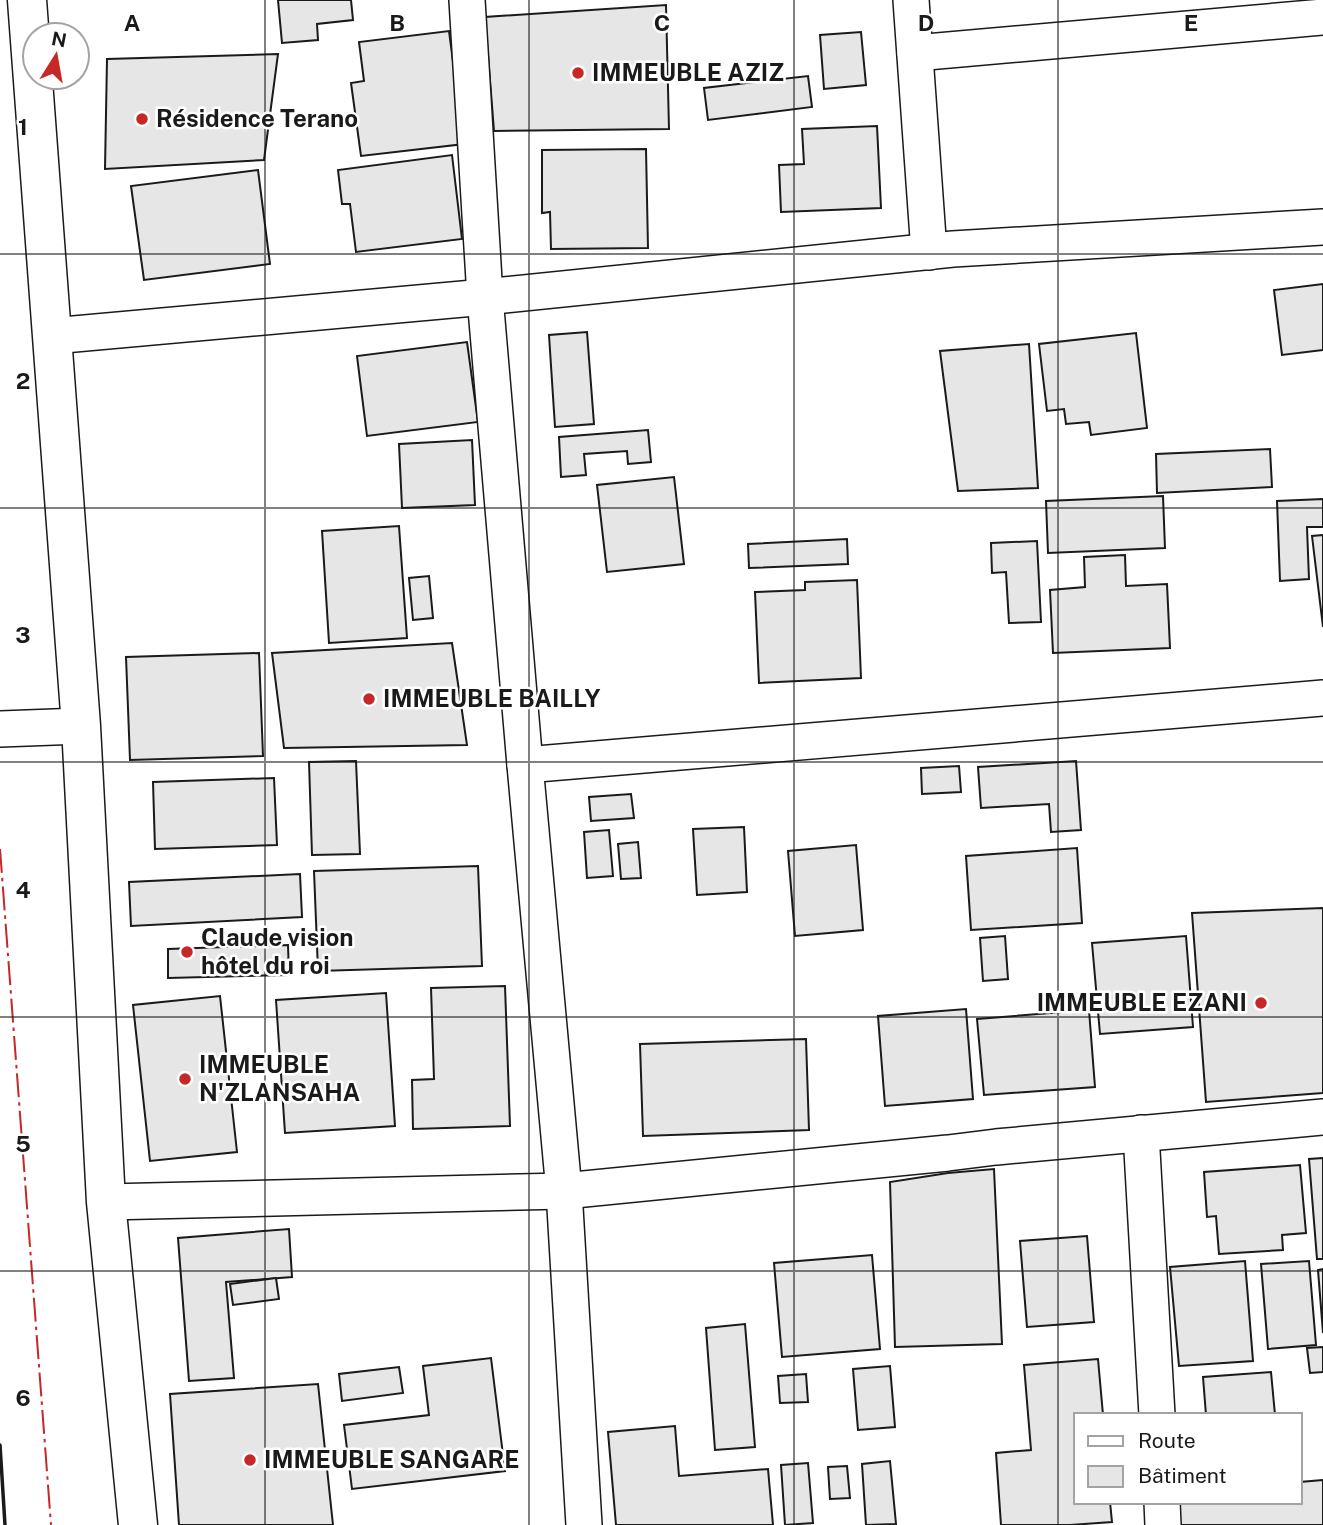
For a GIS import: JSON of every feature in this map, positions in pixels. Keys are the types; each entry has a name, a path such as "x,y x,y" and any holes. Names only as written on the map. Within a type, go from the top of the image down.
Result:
{"street":[{"path":"27,0 81,726 106,1202 138,1525"},
{"path":"467,0 485,297 564,1191 584,1525"},
{"path":"911,0 929,252"},
{"path":"915,53 1323,17"},
{"path":"52,336 485,297 967,248 1323,227"},
{"path":"525,765 1323,698"},
{"path":"0,729 81,726"},
{"path":"106,1202 564,1191 1323,1117"},
{"path":"1141,1133 1157,1413"},
{"path":"1162,1504 1163,1525"}],"building":[{"path":"278,0 351,0 353,20 317,24 318,40 282,43"},
{"name":"IMMEUBLE AZIZ","path":"666,5 669,129 494,131 485,17"},
{"path":"449,31 464,144 361,156 351,83 364,81 359,42"},
{"path":"861,32 866,85 824,89 820,35"},
{"path":"278,54 264,160 105,169 107,59"},
{"path":"808,76 812,107 708,120 704,88"},
{"path":"877,126 881,208 781,212 779,165 804,164 802,129"},
{"path":"646,149 648,248 551,249 550,212 542,213 542,150"},
{"path":"452,155 462,239 356,252 350,204 342,204 338,170"},
{"path":"258,170 270,264 144,280 131,186"},
{"path":"1323,284 1323,350 1282,355 1274,290"},
{"path":"587,332 594,424 555,427 549,335"},
{"path":"1136,333 1147,428 1091,435 1089,422 1066,424 1064,409 1047,411 1039,344"},
{"path":"467,342 478,422 367,436 357,356"},
{"path":"1029,344 1038,488 958,491 940,351"},
{"path":"648,430 651,462 628,464 627,451 584,454 586,475 561,477 559,437"},
{"path":"472,440 475,505 402,508 399,444"},
{"path":"1270,449 1272,487 1157,493 1156,454"},
{"path":"674,477 684,564 607,572 597,485"},
{"path":"1163,496 1165,548 1048,553 1046,501"},
{"path":"1323,499 1323,527 1307,527 1309,579 1280,581 1277,501"},
{"path":"399,526 407,638 329,643 322,531"},
{"path":"1323,535 1323,627 1312,536"},
{"path":"847,539 848,564 749,568 748,544"},
{"path":"1037,541 1041,622 1009,623 1006,572 992,573 991,543"},
{"path":"1125,555 1126,586 1167,584 1170,648 1053,653 1050,590 1085,587 1084,557"},
{"path":"429,576 433,618 413,620 409,578"},
{"path":"857,580 861,678 759,683 755,592 805,590 805,582"},
{"name":"IMMEUBLE BAILLY","path":"452,643 467,745 284,748 272,653"},
{"path":"259,653 263,756 130,760 126,657"},
{"path":"356,761 360,854 312,855 309,762"},
{"path":"1076,761 1081,830 1051,832 1049,804 981,808 978,767"},
{"path":"959,766 961,792 922,794 921,768"},
{"path":"274,778 277,845 155,849 153,782"},
{"path":"631,794 634,818 591,821 589,797"},
{"path":"744,827 747,892 697,895 693,829"},
{"path":"609,830 613,876 587,878 584,832"},
{"path":"638,842 641,878 621,879 618,844"},
{"path":"856,845 863,930 795,936 788,851"},
{"path":"1077,848 1082,923 971,930 966,856"},
{"path":"478,866 482,966 318,971 314,871"},
{"path":"300,874 302,917 131,926 129,882"},
{"name":"IMMEUBLE EZANI","path":"1323,908 1323,1093 1206,1102 1192,913"},
{"path":"1005,936 1008,979 983,981 980,938"},
{"path":"1186,936 1193,1027 1100,1034 1092,943"},
{"path":"288,945 289,975 168,978 168,949"},
{"path":"505,986 510,1126 413,1129 412,1080 434,1079 431,988"},
{"path":"386,993 395,1126 285,1133 276,1000"},
{"name":"IMMEUBLE N'ZLANSAHA","path":"220,996 237,1152 150,1161 133,1005"},
{"path":"966,1009 973,1099 885,1106 878,1016"},
{"path":"1089,1010 1095,1087 984,1095 977,1019"},
{"path":"806,1039 809,1130 643,1136 640,1044"},
{"path":"1323,1158 1323,1259 1317,1259 1309,1159"},
{"path":"1300,1165 1306,1233 1282,1235 1283,1250 1219,1254 1216,1216 1207,1217 1204,1172"},
{"path":"994,1169 1002,1344 895,1347 890,1182"},
{"path":"289,1229 292,1277 226,1282 234,1378 189,1381 178,1238"},
{"path":"1087,1236 1094,1322 1027,1327 1020,1241"},
{"path":"872,1255 880,1349 782,1357 774,1263"},
{"path":"1245,1261 1253,1361 1179,1366 1170,1267"},
{"path":"1309,1261 1316,1345 1268,1349 1261,1264"},
{"path":"1323,1269 1323,1333 1318,1270"},
{"path":"276,1278 279,1299 233,1305 230,1284"},
{"path":"745,1324 755,1447 715,1450 706,1328"},
{"path":"1323,1347 1323,1372 1310,1373 1307,1348"},
{"path":"491,1358 505,1471 352,1489 344,1425 429,1415 423,1366"},
{"path":"1098,1359 1103,1413 1074,1413 1074,1504 1110,1504 1112,1522 1001,1525 996,1453 1031,1450 1024,1365"},
{"path":"890,1366 895,1427 858,1430 853,1369"},
{"path":"399,1367 403,1393 342,1401 339,1374"},
{"path":"1271,1372 1275,1413 1206,1413 1203,1377"},
{"path":"806,1374 808,1402 780,1403 778,1376"},
{"name":"IMMEUBLE SANGARE","path":"318,1384 333,1525 179,1525 170,1394"},
{"path":"675,1426 679,1476 768,1469 773,1525 616,1525 608,1432"},
{"path":"890,1461 896,1524 866,1525 862,1464"},
{"path":"808,1463 813,1523 785,1525 781,1465"},
{"path":"847,1466 850,1498 830,1499 828,1467"},
{"path":"1323,1480 1323,1525 1175,1525 1173,1504 1302,1504 1302,1482"}],"wall":[{"path":"0,1445 5,1525"}],"power":[{"path":"0,849 51,1525"}],"place":[{"name":"IMMEUBLE AZIZ","path":"578,73"},
{"name":"Résidence Terano","path":"142,119"},
{"name":"IMMEUBLE BAILLY","path":"369,699"},
{"name":"Claude vision hôtel du roi","path":"187,952"},
{"name":"IMMEUBLE EZANI","path":"1261,1003"},
{"name":"IMMEUBLE N'ZLANSAHA","path":"185,1079"},
{"name":"IMMEUBLE SANGARE","path":"250,1460"}]}
